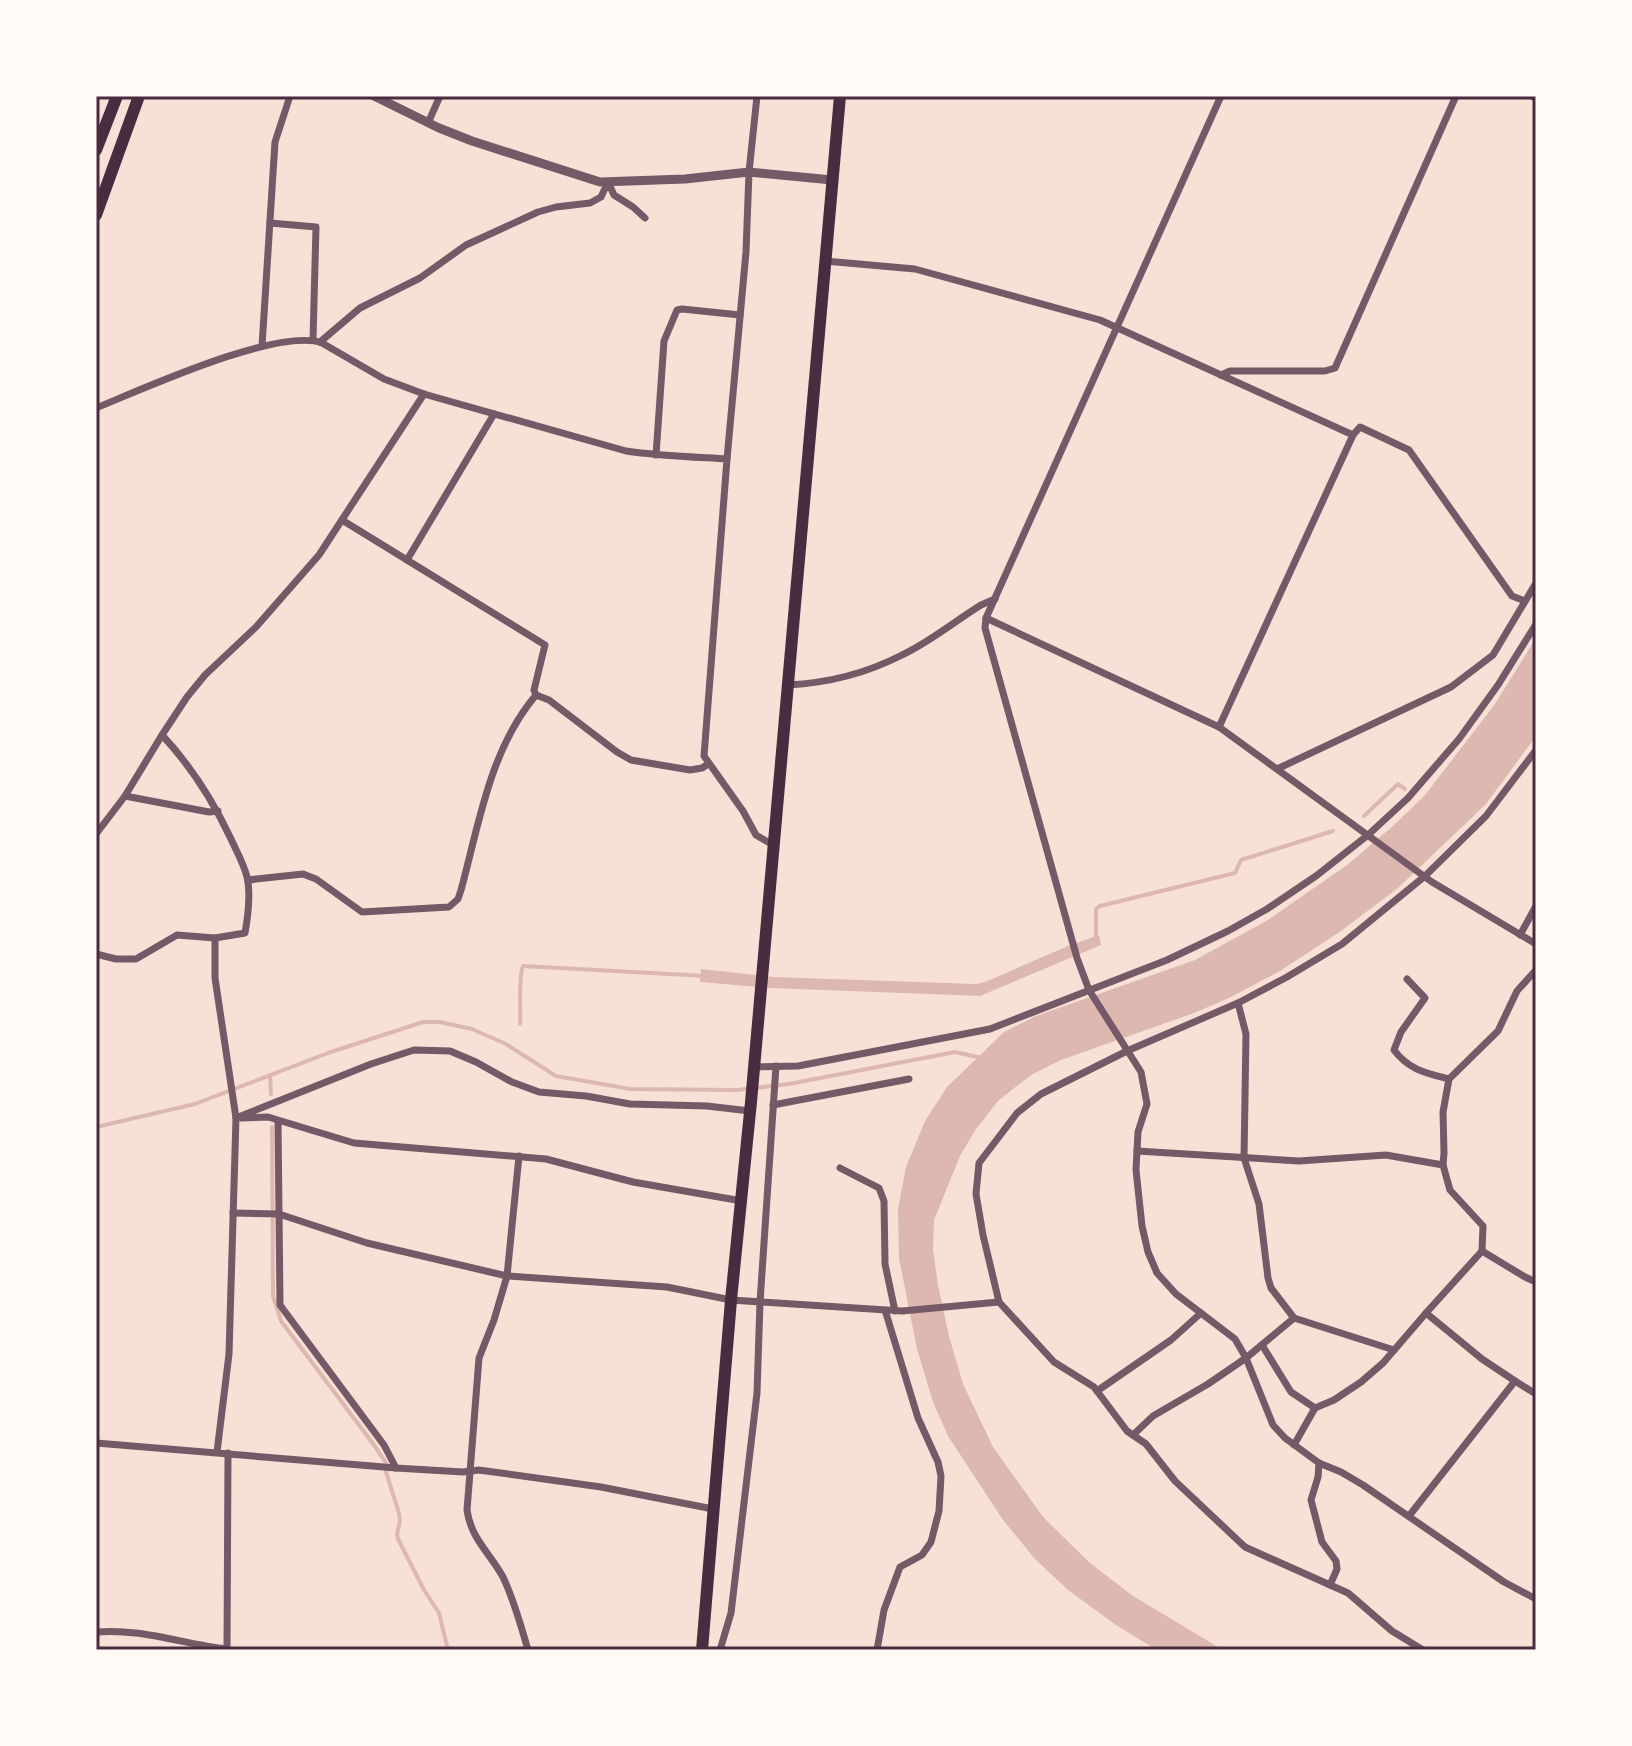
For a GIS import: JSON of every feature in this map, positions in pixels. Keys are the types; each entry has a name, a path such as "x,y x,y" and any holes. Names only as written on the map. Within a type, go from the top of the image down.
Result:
{"highway":[{"path":"96,150 117,96"},
{"path":"96,215 139,96"},
{"path":"702,1650 840,96"}],"street":[{"path":"262,346 275,142 290,96"},
{"path":"374,96 472,141 600,182 685,179 749,172 832,180"},
{"path":"428,123 440,96"},
{"path":"757,96 704,756 756,835 773,845"},
{"path":"1221,96 986,618 985,628 1077,958 1090,991 1141,1072 1147,1104 1138,1132 1136,1170 1142,1226 1157,1273 1176,1294 1235,1339 1273,1425 1294,1445 1409,1516 1504,1582 1536,1599"},
{"path":"1221,375 1230,371 1325,371 1335,368 1456,96"},
{"path":"316,341 360,308 420,278 466,245 538,212 590,203 601,197 608,182"},
{"path":"608,182 614,195 645,218"},
{"path":"270,223 316,227 316,341"},
{"path":"825,261 915,269 1100,320 1353,435"},
{"path":"656,455 664,341 677,310 740,315"},
{"path":"96,408 196,368 262,346 289,340 316,341 384,379 424,394 626,451 727,459"},
{"path":"96,834 125,796 187,697 205,675 256,627 319,555 424,394"},
{"path":"407,560 494,414"},
{"path":"1219,727 1353,435 1360,427 1409,450 1512,596 1525,601"},
{"path":"342,520 545,645 534,690 536,695"},
{"path":"1277,769 1451,687 1493,655 1536,583"},
{"path":"788,685 815,684 870,669 904,655 995,599"},
{"path":"986,618 1219,727 1432,882 1536,944"},
{"path":"754,1070 776,1070 990,1029 1167,960 1267,909 1369,836 1417,789 1459,739 1498,685 1536,624"},
{"path":"536,695 549,700 631,760 690,770 708,764"},
{"path":"248,880 303,874 316,879 362,912 449,907 458,899 461,890 491,777 515,727 536,695"},
{"path":"96,954 116,959 136,959 177,935 215,938 245,933 248,880 241,859 199,780 162,735"},
{"path":"1423,1650 1392,1631 1348,1593 1245,1547 1175,1481 1146,1444 1127,1431 1094,1387 1054,1362 999,1302 976,1194 979,1163 1017,1113 1041,1094 1125,1048 1238,1003 1342,944 1424,875 1486,816 1536,750"},
{"path":"125,796 209,812 218,811"},
{"path":"1520,935 1536,906"},
{"path":"215,938 215,978 235,1115 229,1354 217,1452"},
{"path":"1294,1445 1315,1408 1361,1382 1394,1350 1482,1251 1483,1226 1450,1190 1443,1165 1443,1112 1449,1079 1498,1031 1517,991 1536,970"},
{"path":"1407,979 1425,998 1401,1032 1394,1050 1402,1061 1418,1071 1449,1079"},
{"path":"1238,1003 1246,1034 1244,1158 1259,1204 1271,1288 1294,1318 1394,1350"},
{"path":"235,1115 414,1050 450,1051 539,1092 630,1104 750,1107"},
{"path":"720,1650 731,1613 757,1393 776,1070"},
{"path":"773,1102 909,1079"},
{"path":"235,1115 268,1117 354,1143 546,1159 633,1182 742,1201"},
{"path":"278,1121 275,1213 279,1299 283,1311 384,1445 389,1468"},
{"path":"1137,1151 1299,1161 1386,1155 1443,1165"},
{"path":"519,1156 507,1276 479,1358 467,1510 473,1534 502,1576 528,1650"},
{"path":"840,1168 879,1188 884,1201 885,1264 899,1311"},
{"path":"233,1213 275,1213 367,1243 507,1276 667,1287 731,1300 899,1311 999,1302"},
{"path":"1482,1251 1536,1282"},
{"path":"877,1650 884,1610 900,1567 922,1555 931,1542 939,1511 941,1476 918,1418 885,1310"},
{"path":"1097,1391 1171,1340 1201,1313"},
{"path":"1426,1313 1482,1359 1536,1394"},
{"path":"1133,1435 1153,1416 1246,1358 1294,1318"},
{"path":"1262,1345 1291,1392 1315,1408"},
{"path":"1409,1516 1515,1381"},
{"path":"96,1443 389,1468 479,1470 561,1481 713,1509"},
{"path":"96,1632 137,1633 227,1649 228,1453"},
{"path":"1319,1463 1311,1500 1322,1542 1336,1561 1337,1569 1330,1585"}],"shaded area":[{"path":"1536,638 1536,736 1486,804 1398,888 1280,971 1194,1013 1061,1060 1018,1085 998,1101 976,1129 960,1156 934,1220 933,1250 949,1336 963,1384 993,1447 1044,1518 1090,1563 1133,1596 1223,1650 1157,1650 1068,1590 1035,1559 1003,1520 948,1436 933,1402 917,1349 899,1258 898,1209 906,1167 925,1121 947,1087 1004,1032 1036,1016 1195,960 1268,920 1347,865 1425,795 1495,704"},
{"path":"1099,935 1101,945 980,996 771,988 700,982 701,969 773,977 976,984"}],"waterway":[{"path":"1364,816 1398,784 1405,789"},
{"path":"1096,941 1096,909 1100,906 1235,873 1241,860 1333,831"},
{"path":"520,1024 523,966 706,976"},
{"path":"96,1127 195,1104 328,1053 423,1022 440,1022 472,1029 506,1044 556,1076 630,1089 737,1090 789,1084 955,1052 982,1058"},
{"path":"270,1075 271,1094"},
{"path":"272,1127 273,1296 281,1321 386,1463 399,1513 398,1539 439,1613 448,1650"}]}
